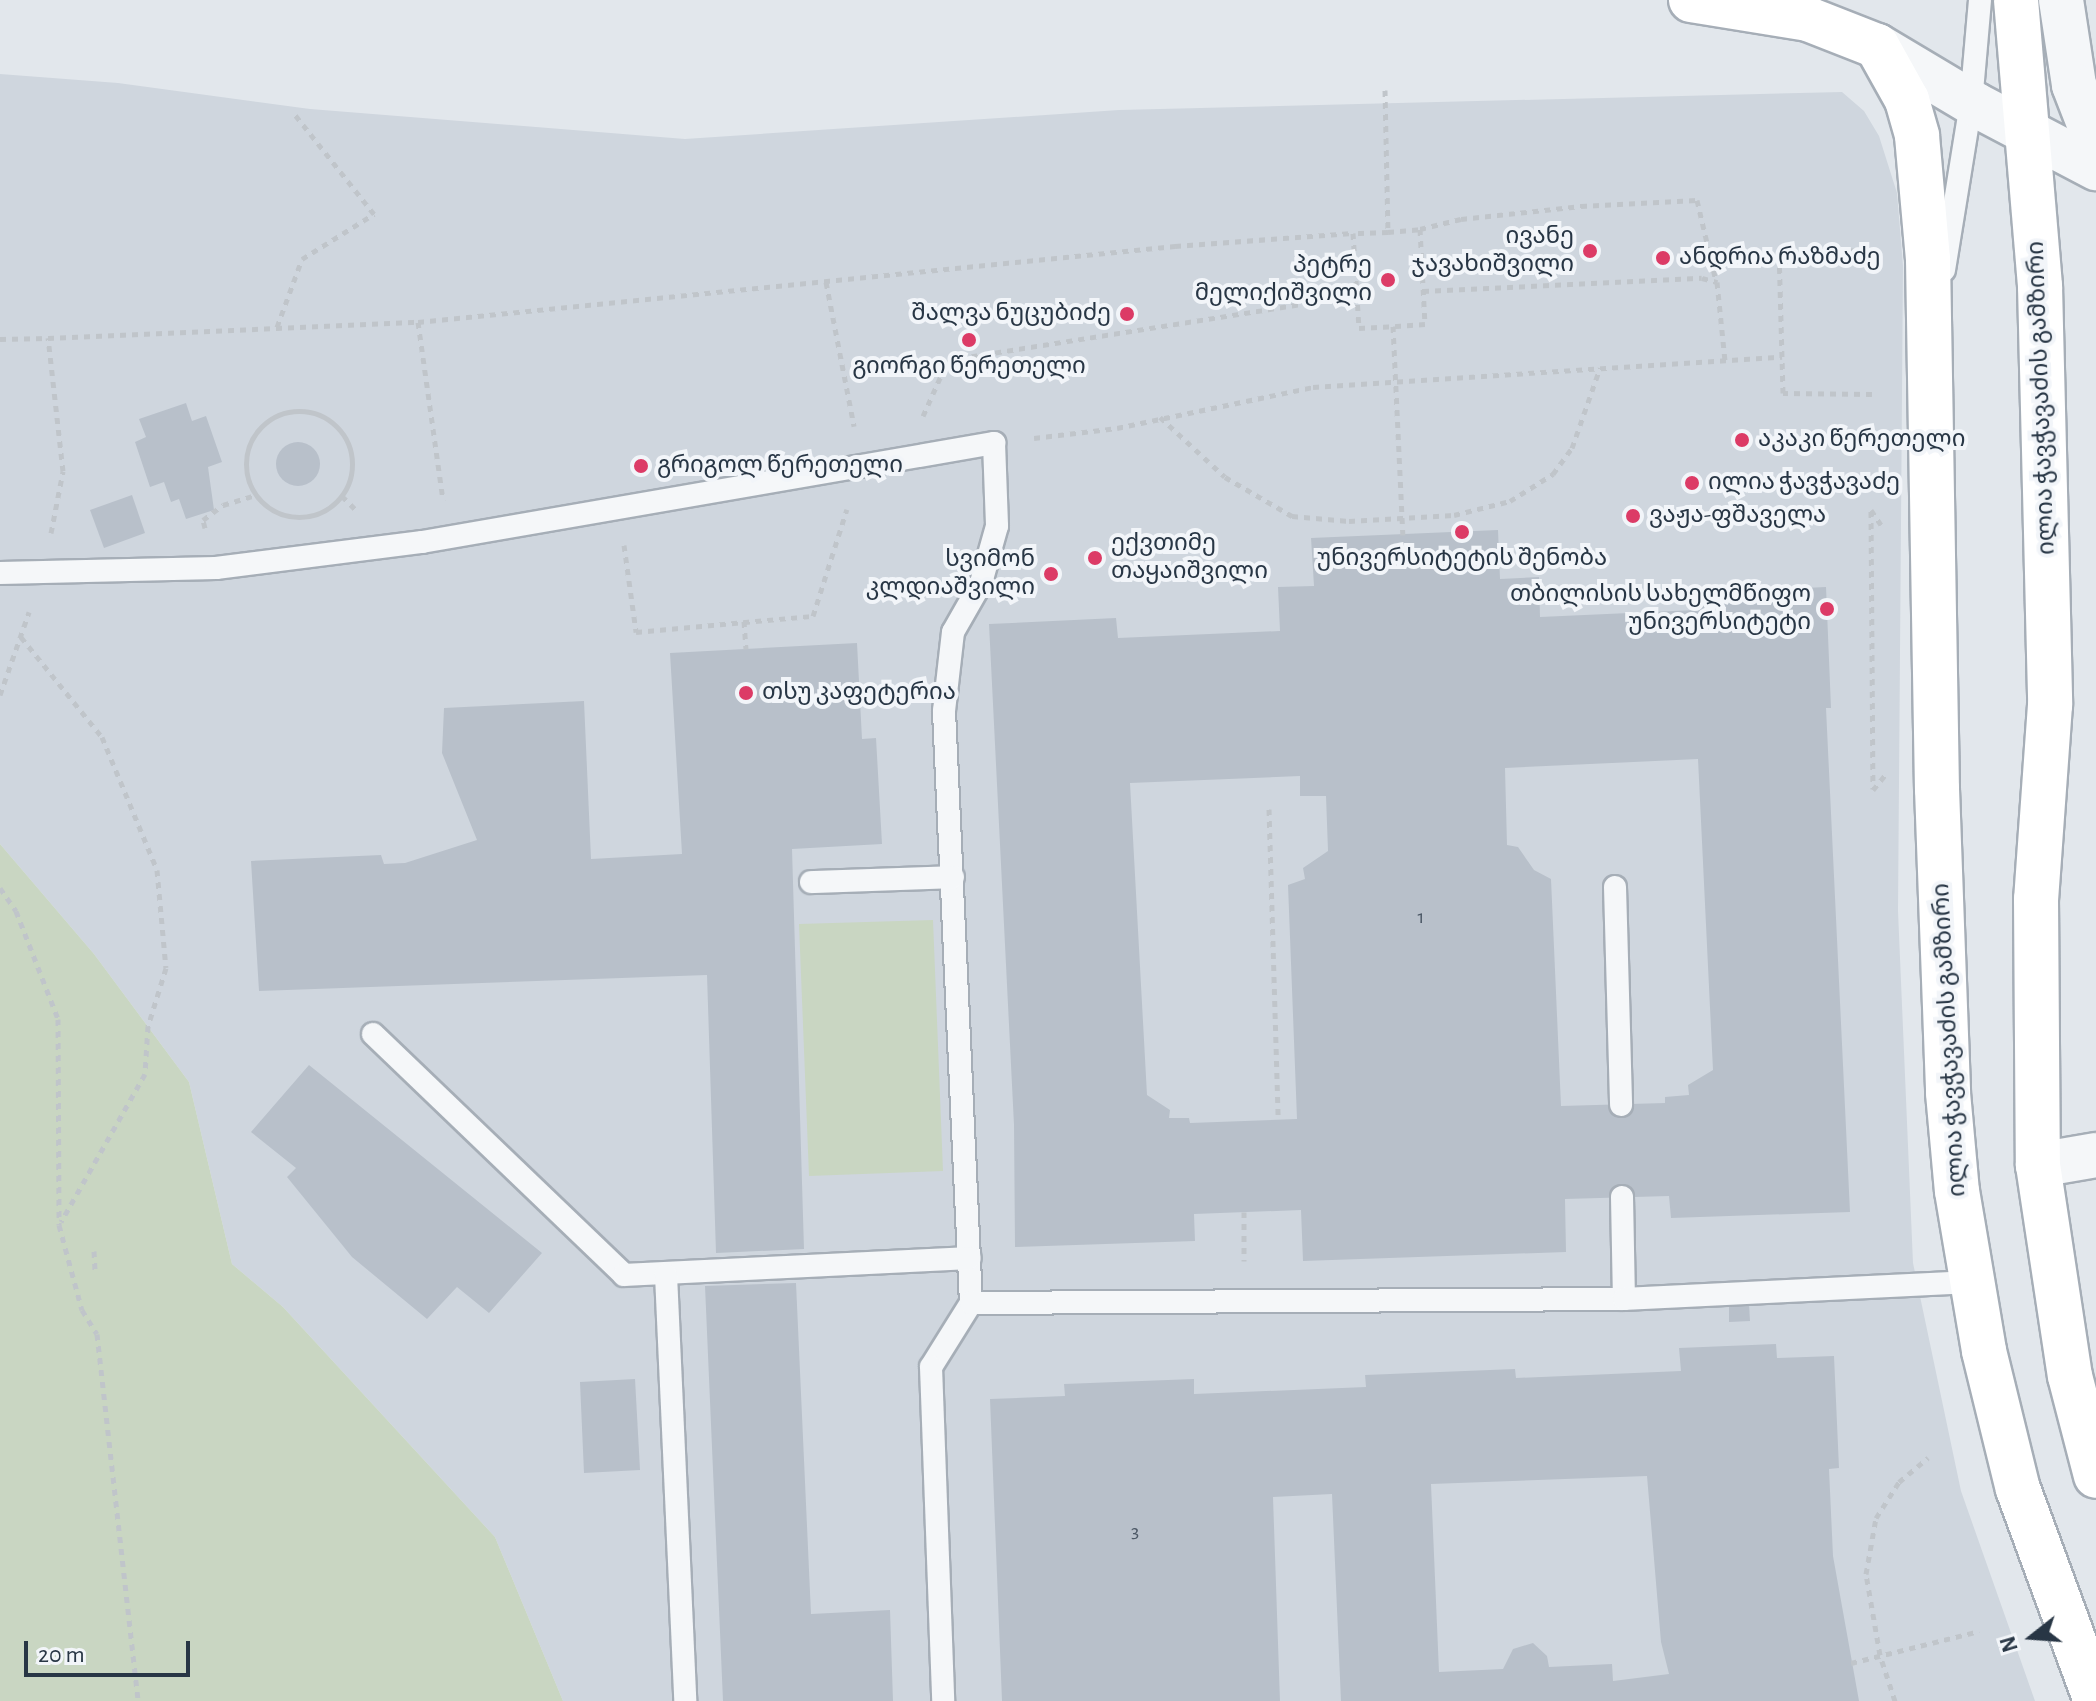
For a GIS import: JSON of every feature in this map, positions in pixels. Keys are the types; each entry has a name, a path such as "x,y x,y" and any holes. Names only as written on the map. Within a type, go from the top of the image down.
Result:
{"main road":[{"path":"1691,0 1808,19 1877,46"},
{"name":"ილია ჭავჭავაძის გამზირი","path":"2016,0 2040,286 2050,705 2036,899 2038,1165 2070,1376 2096,1476"},
{"name":"ილია ჭავჭავაძის გამზირი","path":"1877,46 1907,100 1917,136 1930,358 1948,1093 1971,1282 2018,1489 2096,1701"}],"street":[{"path":"2061,0 2074,85 2096,142"},
{"path":"1877,46 1971,103 2096,168"},
{"path":"2038,1165 2096,1155"}],"lane":[{"name":"ილია ჭავჭავაძის გამზირი","path":"1930,358 1971,103 1980,0"},
{"path":"0,573 216,568 448,536 906,455 994,443 997,526 981,583 953,632 944,711 971,1303 931,1367 943,1701"},
{"path":"811,882 953,877"},
{"path":"1615,887 1621,1105"},
{"path":"373,1034 624,1275 970,1258"},
{"path":"1622,1197 1624,1299"},
{"path":"666,1275 685,1701"},
{"path":"971,1303 1624,1299 1971,1282"}],"path":[{"path":"1385,90 1388,232"},
{"path":"277,327 302,259 374,214 293,112"},
{"path":"0,339 418,322 1420,229 1461,219 1581,206 1697,200 1717,282 1725,361"},
{"path":"1353,233 1359,328 1393,326 1425,324 1420,229"},
{"path":"1872,394 1783,393 1779,252 1873,250"},
{"path":"1423,291 1660,278 1717,282"},
{"path":"618,507 636,632 813,616 862,464 826,282"},
{"path":"906,455 948,360 1357,295"},
{"path":"418,322 448,536"},
{"path":"1393,326 1403,535"},
{"path":"0,695 43,574 63,471 48,338"},
{"path":"994,443 1117,428 1159,416 1313,387 1782,357"},
{"path":"1159,416 1225,477 1292,516 1402,519 1454,515 1510,501 1553,474 1572,448 1600,368"},
{"path":"305,411 338,428 352,461 351,479 333,506 309,517 290,518 259,500 245,467 256,432 270,419 305,411"},
{"path":"1871,510 1873,790"},
{"path":"744,621 746,649"},
{"path":"20,636 102,737 157,870 166,968 148,1026 145,1074 59,1225"},
{"path":"1269,809 1278,1120"},
{"path":"0,888 16,911 58,1019 59,1225 82,1310 97,1334 138,1701"},
{"path":"1244,1212 1245,1302"},
{"path":"94,1251 95,1273"},
{"path":"1895,1701 1880,1655 1866,1574 1876,1518 1899,1482 1928,1458"},
{"path":"1851,1663 1979,1631"}],"shaded area":[{"path":"0,74 118,83 310,109 685,139 1119,110 1842,92 1864,111 1879,136 1897,193 1903,266 1898,911 1913,1263 1961,1491 2035,1701 563,1701 495,1537 283,1307 232,1264 189,1082 94,954 0,844"}],"green space":[{"path":"0,844 94,954 189,1082 232,1264 283,1307 495,1537 563,1701 0,1701"},
{"path":"933,920 943,1171 809,1176 799,924"}],"building":[{"path":"186,403 192,421 206,416 222,462 208,467 214,510 186,519 179,499 171,502 164,482 150,487 135,442 146,437 139,419"},
{"path":"298,442 314,448 320,464 314,480 298,486 282,480 276,464 282,448"},
{"path":"132,495 145,533 104,548 90,510"},
{"path":"1498,530 1500,579 1539,577 1540,617 1696,610 1695,593 1826,587 1831,708 1826,708 1850,1212 1671,1218 1669,1196 1565,1199 1566,1252 1303,1261 1301,1210 1194,1214 1195,1241 1015,1247 1014,1125 989,624 1116,618 1118,638 1280,631 1278,587 1314,586 1311,538","holes":["1698,759 1713,1070 1688,1085 1689,1095 1665,1097 1665,1103 1561,1106 1551,879 1534,870 1518,847 1507,845 1505,768","1300,776 1300,796 1326,796 1328,851 1303,868 1305,879 1288,885 1297,1119 1190,1123 1189,1118 1169,1118 1170,1110 1147,1095 1130,783"]},
{"path":"857,643 862,739 876,738 882,844 792,849 804,1249 716,1253 707,975 259,991 251,861 381,855 384,864 405,863 477,840 442,753 444,708 584,701 591,859 682,854 670,653"},
{"path":"309,1065 542,1253 489,1313 457,1287 427,1319 352,1257 287,1177 296,1168 251,1132"},
{"path":"796,1283 811,1614 890,1610 893,1701 723,1701 705,1286"},
{"path":"1729,1304 1749,1304 1750,1321 1729,1322"},
{"path":"1776,1344 1777,1358 1834,1356 1839,1468 1829,1469 1833,1556 1859,1701 1341,1701 1332,1494 1273,1497 1280,1701 1002,1701 990,1399 1065,1396 1064,1384 1194,1379 1194,1394 1366,1387 1365,1375 1515,1369 1516,1378 1681,1371 1679,1348","holes":["1647,1476 1661,1642 1669,1674 1613,1681 1612,1664 1549,1667 1547,1656 1533,1643 1513,1649 1503,1669 1439,1672 1431,1484"]},
{"path":"635,1379 640,1470 584,1473 580,1382"}],"place":[{"name":"ივანე ჯავახიშვილი","path":"1590,251"},
{"name":"ანდრია რაზმაძე","path":"1663,258"},
{"name":"პეტრე მელიქიშვილი","path":"1388,280"},
{"name":"შალვა ნუცუბიძე","path":"1127,314"},
{"name":"გიორგი წერეთელი","path":"969,340"},
{"name":"აკაკი წერეთელი","path":"1742,440"},
{"name":"გრიგოლ წერეთელი","path":"641,466"},
{"name":"ილია ჭავჭავაძე","path":"1692,483"},
{"name":"ვაჟა-ფშაველა","path":"1633,516"},
{"name":"უნივერსიტეტის შენობა","path":"1462,532"},
{"name":"ექვთიმე თაყაიშვილი","path":"1095,558"},
{"name":"სვიმონ კლდიაშვილი","path":"1051,574"},
{"name":"თბილისის სახელმწიფო უნივერსიტეტი","path":"1827,609"},
{"name":"თსუ კაფეტერია","path":"746,693"}]}
